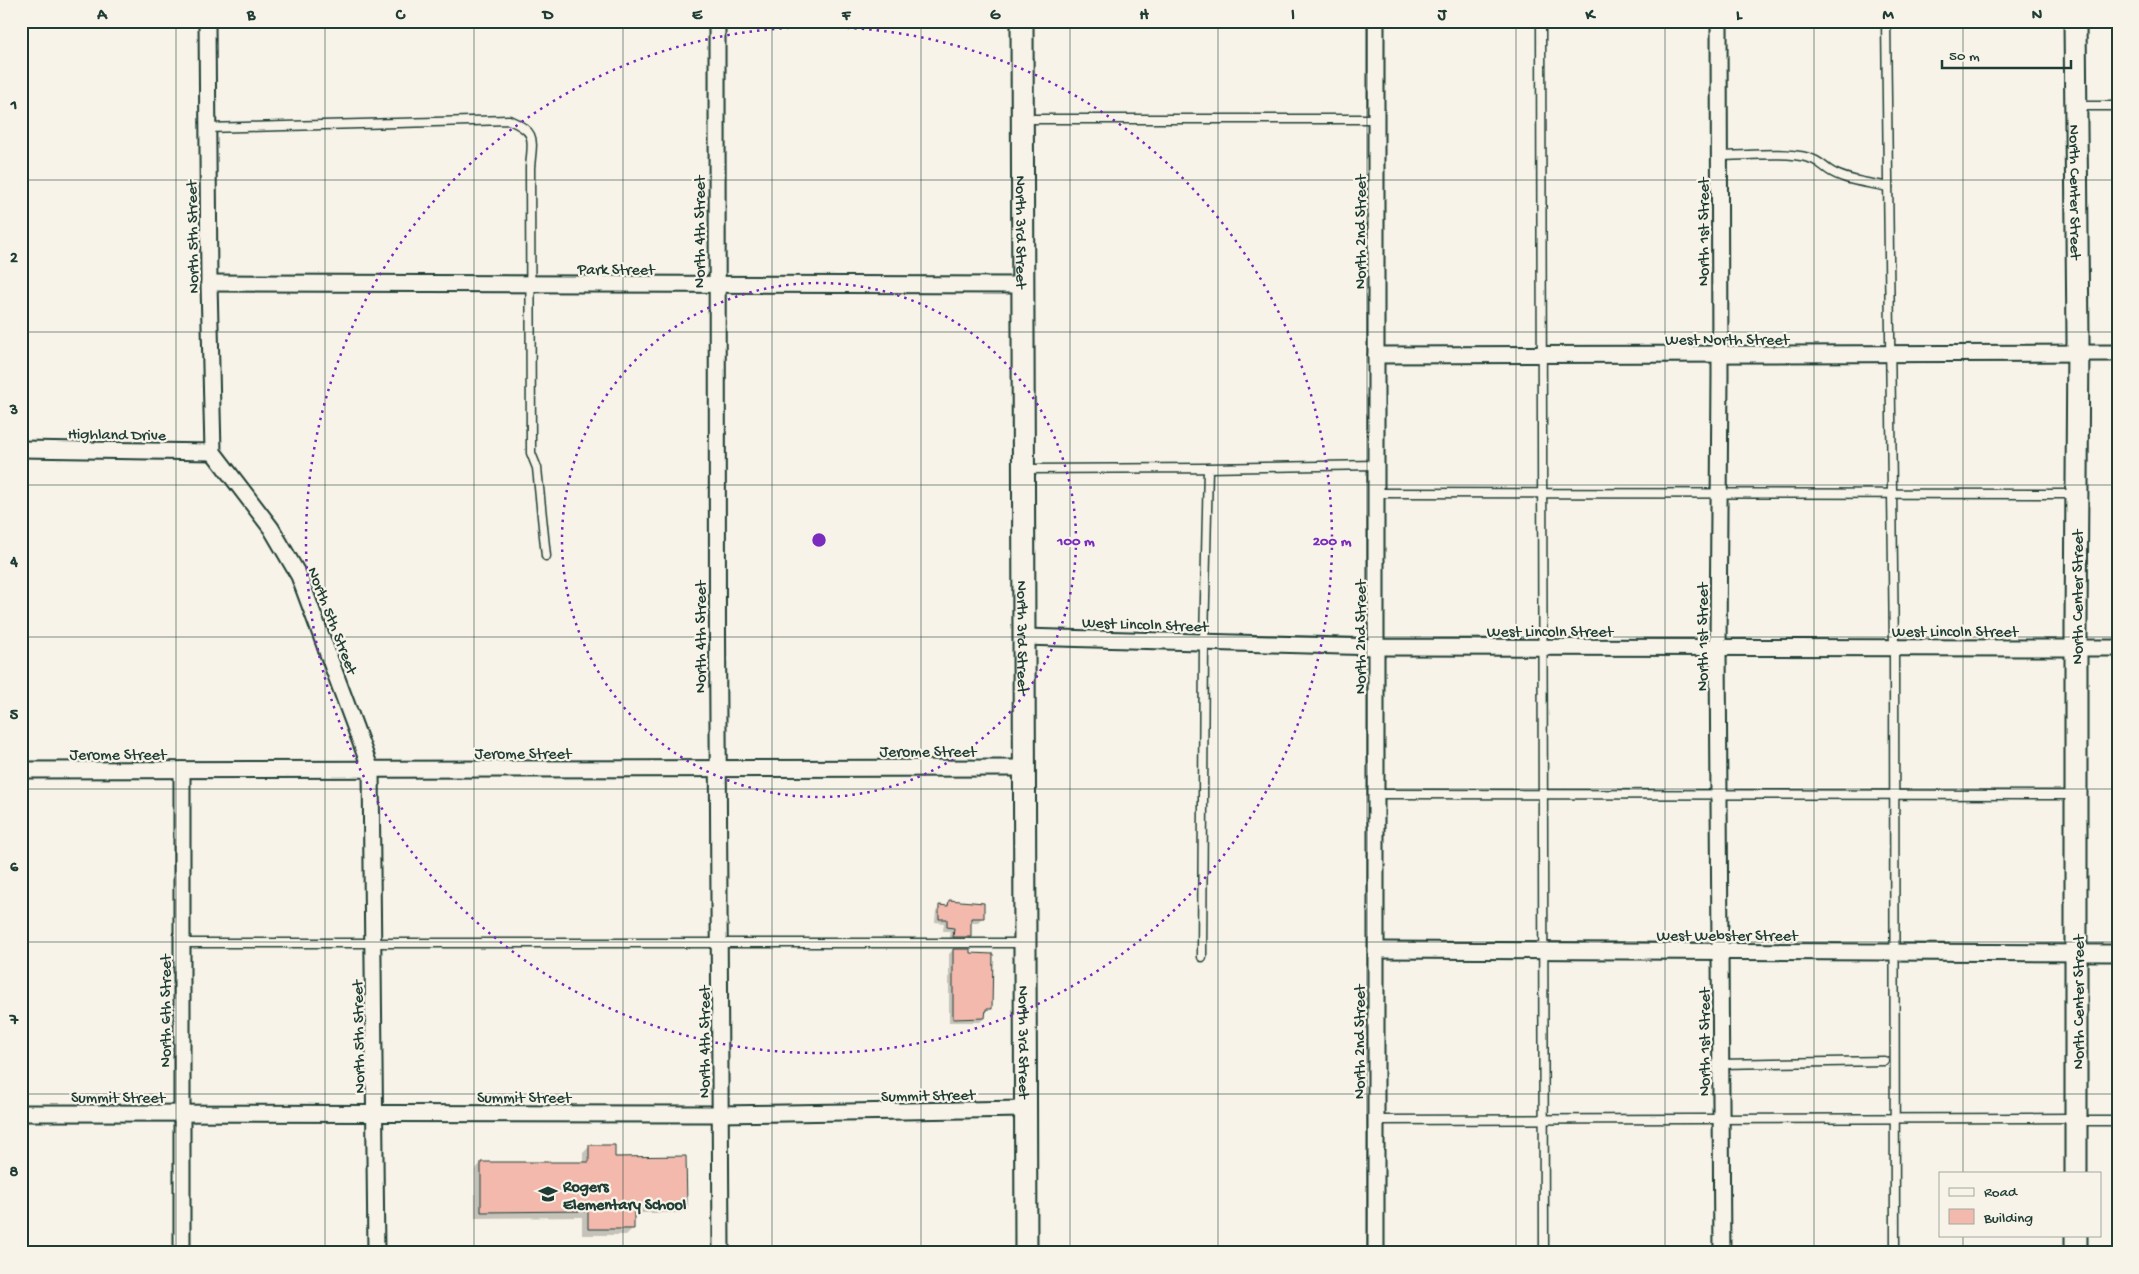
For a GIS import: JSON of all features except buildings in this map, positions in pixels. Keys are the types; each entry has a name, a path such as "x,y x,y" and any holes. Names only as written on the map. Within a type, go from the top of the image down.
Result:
{"street":[{"name":"North 5th Street","path":"206,21 208,283 213,452 271,528 300,576 371,770 376,1253"},
{"name":"North 4th Street","path":"717,21 717,768 720,944 721,1253"},
{"name":"North 3rd Street","path":"1022,21 1026,1253"},
{"name":"North 2nd Street","path":"1376,21 1376,1253"},
{"name":"North 1st Street","path":"1719,21 1720,355 1718,647 1722,1253"},
{"name":"North Center Street","path":"2076,21 2078,353 2076,1172"},
{"name":"Park Street","path":"208,283 1023,285"},
{"name":"West North Street","path":"1376,355 2118,353"},
{"name":"Highland Drive","path":"21,449 213,452"},
{"name":"West Lincoln Street","path":"1024,637 1376,647 2118,648"},
{"name":"Jerome Street","path":"21,770 1025,768"},
{"name":"North 6th Street","path":"182,770 182,1253"},
{"name":"West Webster Street","path":"1376,950 2118,952"},
{"name":"Summit Street","path":"21,1114 720,1114 1026,1110"},
{"path":"2076,1236 2076,1253"}],"lane":[{"path":"1541,21 1544,1253"},
{"path":"1886,21 1894,648 1894,1253"},
{"path":"2076,106 2118,106"},
{"path":"207,128 509,120 525,127 532,138 530,168 531,453 537,468 546,556"},
{"path":"1022,120 1376,120"},
{"path":"1719,156 1807,157 1821,162 1830,171 1843,176 1888,187"},
{"path":"1024,468 1208,468 1376,465"},
{"path":"1202,957 1204,642 1208,468"},
{"path":"1376,493 2077,494"},
{"path":"1376,794 2076,795"},
{"path":"182,943 1025,943"},
{"path":"1721,1064 1884,1061"},
{"path":"1376,1120 1894,1118 2118,1122"}],"place":[{"name":"Rogers Elementary School","path":"548,1194"}]}
